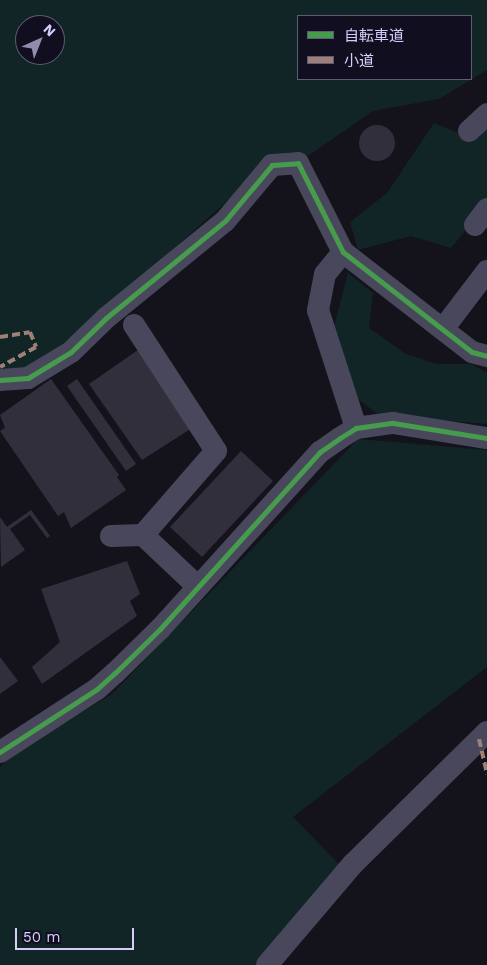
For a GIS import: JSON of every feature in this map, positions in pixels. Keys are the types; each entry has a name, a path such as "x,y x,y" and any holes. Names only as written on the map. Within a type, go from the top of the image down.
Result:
{"street":[{"path":"469,131 487,114"},
{"path":"0,380 28,378 71,352 106,318 225,221 272,165 298,163 343,252 472,352 487,356"},
{"path":"343,252 325,274 318,310 356,428"},
{"path":"443,329 487,271"},
{"path":"134,325 216,451 143,535"},
{"path":"0,752 103,684 160,629 320,452 356,428 393,423 487,438"},
{"path":"111,536 143,535 197,586"},
{"path":"267,965 353,864 487,732"}],"green space":[{"path":"0,0 487,0 487,70 472,79 472,15 297,15 297,80 470,80 439,99 373,111 298,163 272,161 112,304 29,371 0,377"},
{"path":"487,120 487,205 451,248 411,236 358,250 350,222 387,193 434,123 468,137"},
{"path":"348,273 373,293 369,328 406,354 436,364 471,364 487,373 487,424 379,415 353,395 334,327"},
{"path":"358,439 487,450 487,667 293,817 340,865 257,965 0,965 0,767 12,755 112,694"}],"building":[{"path":"377,125 384,126 390,130 394,136 394,150 390,156 384,160 377,161 370,160 364,156 360,150 359,143 360,136 364,130 370,126"},
{"path":"138,350 192,428 142,460 89,384"},
{"path":"51,379 119,475 117,477 126,490 71,528 64,512 58,516 0,431 5,428 0,415"},
{"path":"77,379 136,464 126,471 67,386"},
{"path":"241,451 273,481 202,557 170,527"},
{"path":"31,510 50,536 47,538 30,515 10,529 25,550 1,567 0,517 7,527"},
{"path":"127,561 140,594 130,601 137,616 42,684 32,667 60,642 41,589"},
{"path":"0,657 18,681 0,694"}],"marked path":[{"path":"0,337 30,332 36,347 0,367"},
{"path":"479,739 487,774"}],"cycle path":[{"path":"0,380 28,378 71,352 106,318 225,221 272,165 298,163 343,252 472,352 487,356"},
{"path":"0,752 97,689 115,673 160,629 320,452 340,438 356,428 393,423 487,438"}]}
